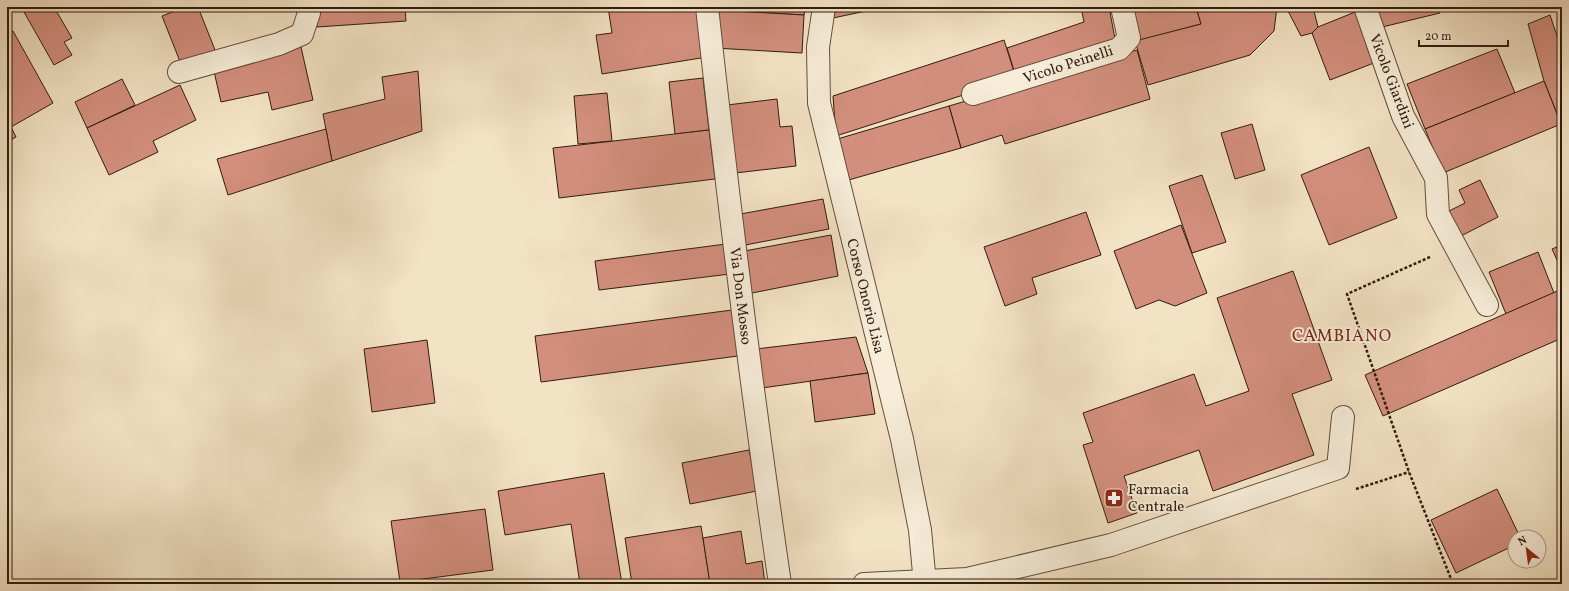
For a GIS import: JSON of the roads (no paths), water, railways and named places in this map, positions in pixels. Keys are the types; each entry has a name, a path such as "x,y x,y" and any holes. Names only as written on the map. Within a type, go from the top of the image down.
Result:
{"street":[{"path":"179,72 279,44 302,34 309,13 309,7"},
{"name":"Via Don Mosso","path":"707,7 729,207 759,439 780,584"},
{"name":"Corso Onorio Lisa","path":"824,7 818,47 819,102 902,439 920,530 924,583"},
{"name":"Vicolo Peinelli","path":"973,94 1119,48 1129,38 1122,7"},
{"name":"Vicolo Giardini","path":"1365,7 1403,116 1436,178 1438,214 1487,305"},
{"path":"864,584 924,583 967,579 1111,545 1338,468 1344,417"}],"place":[{"name":"Farmacia Centrale","path":"1114,498"}],"district":[{"name":"CAMBIANO","path":"1342,335"}]}
